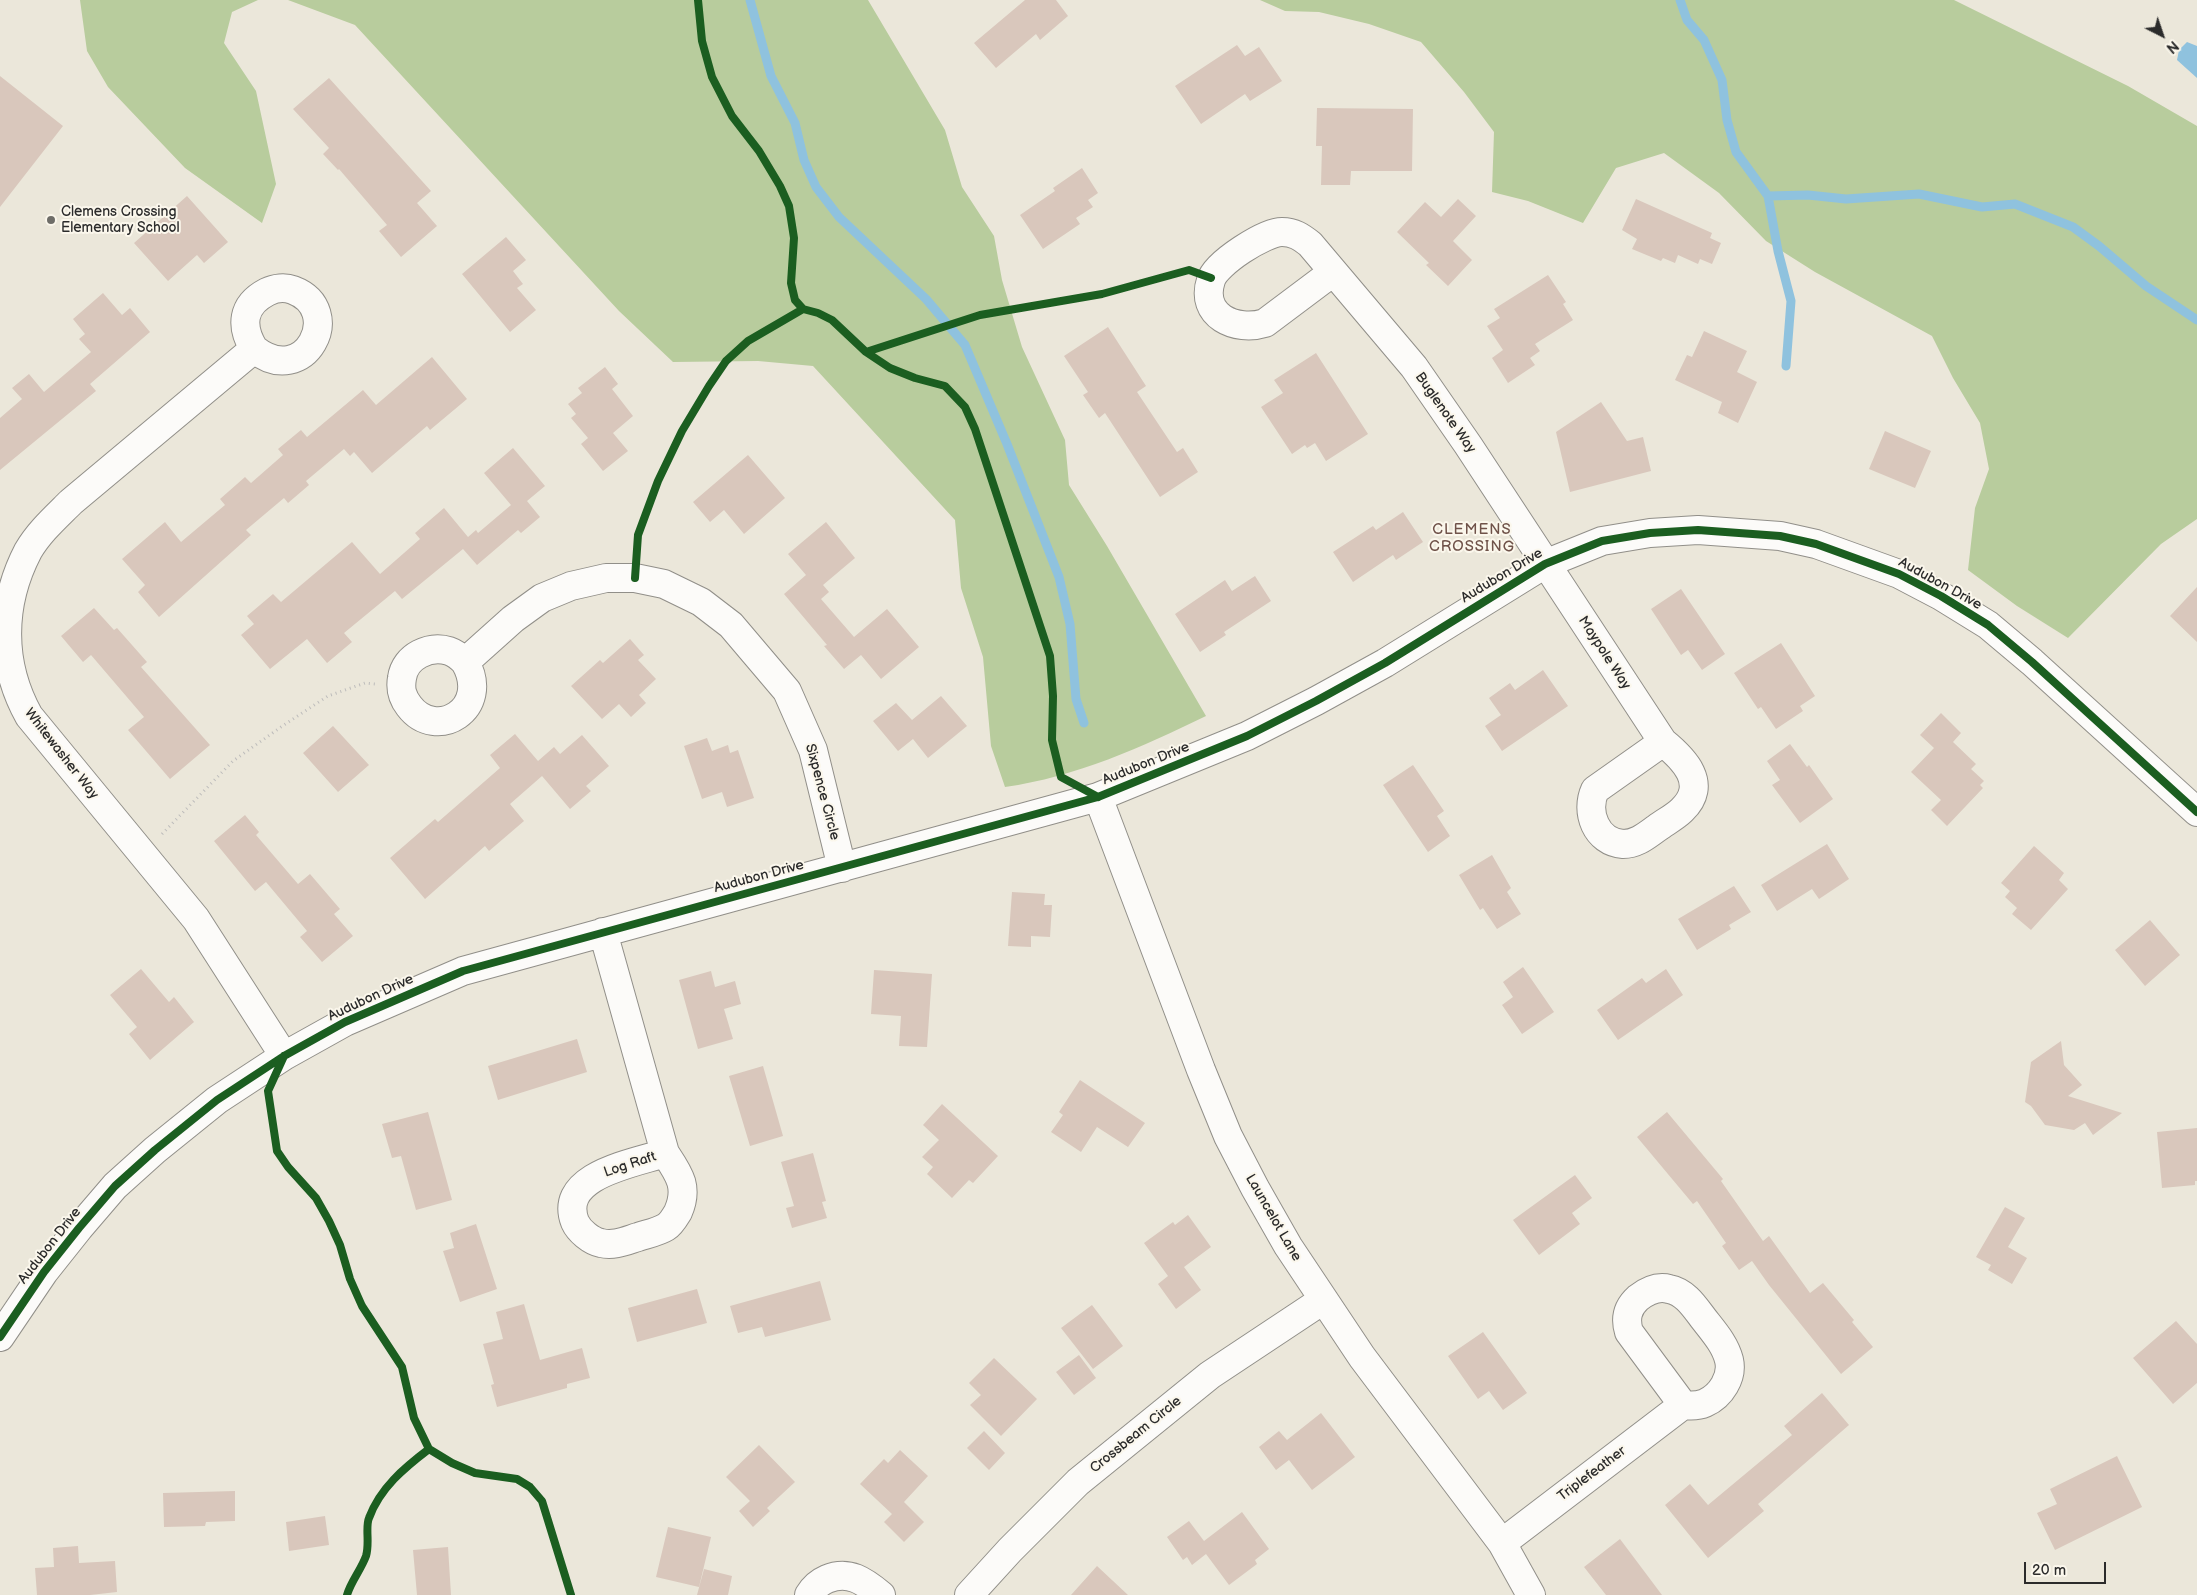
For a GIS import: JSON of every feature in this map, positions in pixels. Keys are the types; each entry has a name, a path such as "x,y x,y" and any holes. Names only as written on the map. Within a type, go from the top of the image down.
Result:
{"street":[{"name":"Buglenote Way","path":"1333,272 1414,368 1468,445 1545,564"},
{"name":"Whitewasher Way","path":"254,349 71,502 46,527 28,551 9,601 4,623 5,641 16,695 29,716 196,919 284,1056"},
{"name":"Audubon Drive","path":"2,1329 44,1272 115,1186 155,1150 217,1100 284,1056 344,1022 463,971 1098,797 1247,736 1316,701 1385,663 1545,564 1602,540 1650,533 1698,530 1780,536 1816,544 1899,574 1941,596 1988,625 2032,662 2197,812"},
{"name":"Maypole Way","path":"1545,564 1662,742"},
{"name":"Sixpence Circle","path":"465,662 513,619 542,598 571,586 606,578 635,578 664,584 701,602 731,625 787,691 814,750 842,868"},
{"path":"438,649 451,652 465,662 471,672 474,683 468,705 457,715 439,721 428,720 416,715 403,698 401,686 403,674 410,661 423,652 438,649"},
{"name":"Launcelot Lane","path":"1098,797 1228,1136 1288,1246 1323,1300 1401,1411 1502,1543 1531,1595"},
{"name":"Log Raft","path":"603,932 665,1153"},
{"name":"Crossbeam Circle","path":"969,1595 1010,1550 1078,1482 1210,1375 1323,1300"},
{"name":"Triplefeather","path":"1502,1543 1683,1405"},
{"path":"809,1595 822,1581 837,1575 851,1576 866,1582 881,1595"}],"path":[{"path":"141,852 165,831 233,761 328,696 365,683 401,686"},
{"path":"284,1056 268,1090 277,1151 288,1167 316,1198 329,1221 340,1244 350,1278 362,1306 402,1367 414,1418 429,1450 475,1473 518,1479 530,1487 542,1501 571,1595"},
{"path":"348,1595 349,1588 365,1559 369,1544 368,1520 382,1493 402,1469 429,1450"}],"green space":[{"path":"80,0 258,0 232,12 224,43 256,91 276,184 262,223 185,168 108,87 87,51"},
{"path":"288,0 868,0 945,130 962,187 994,236 1002,280 1022,347 1065,440 1069,485 1107,546 1206,716 1158,739 1083,768 1057,776 1005,787 991,746 983,657 961,588 955,520 813,366 758,361 673,362 619,311 355,25"},
{"path":"1260,0 1954,0 2128,86 2197,126 2197,519 2161,544 2068,638 2017,606 1968,570 1975,508 1989,469 1980,423 1953,378 1932,336 1815,272 1766,241 1719,193 1664,153 1616,168 1583,223 1528,201 1492,192 1494,132 1464,92 1421,42 1369,24 1319,12 1285,11"}],"water":[{"path":"2187,42 2197,46 2197,78 2177,60 2179,50"}],"building":[{"path":"1025,0 1056,0 1068,16 1040,40 1036,34 996,68 974,43"},
{"path":"1237,45 1245,56 1259,47 1282,81 1250,101 1245,94 1201,124 1175,86"},
{"path":"0,76 63,126 0,207"},
{"path":"329,78 431,191 417,203 437,226 401,257 379,231 387,225 339,169 323,154 329,148 293,109"},
{"path":"1317,108 1413,109 1412,171 1351,171 1350,185 1321,185 1322,146 1316,146"},
{"path":"1082,168 1098,193 1088,200 1093,207 1076,218 1080,224 1043,249 1020,215 1055,191 1053,188"},
{"path":"187,196 228,242 204,263 197,255 168,281 134,243"},
{"path":"1458,199 1476,216 1453,241 1472,260 1448,286 1426,265 1429,263 1397,232 1425,202 1441,217"},
{"path":"1636,199 1712,233 1710,238 1721,243 1712,264 1700,259 1698,264 1678,255 1675,263 1663,258 1661,261 1632,249 1637,239 1622,230"},
{"path":"506,237 526,260 513,271 523,284 517,288 536,310 510,332 462,274"},
{"path":"1548,275 1566,302 1563,304 1573,320 1535,344 1540,351 1530,358 1535,365 1508,383 1492,358 1503,350 1487,326 1500,318 1494,309"},
{"path":"103,293 122,315 130,308 150,332 90,384 96,391 0,470 0,418 22,399 12,388 29,374 44,392 91,352 79,339 85,334 73,319"},
{"path":"1108,327 1146,386 1137,392 1177,452 1183,448 1198,472 1160,497 1105,413 1099,418 1083,395 1088,392 1064,356"},
{"path":"1704,331 1747,351 1737,372 1757,382 1738,423 1718,413 1722,402 1675,380 1687,355 1692,357"},
{"path":"1316,353 1368,434 1326,461 1315,443 1307,448 1305,445 1292,454 1261,407 1283,393 1274,380"},
{"path":"432,357 467,399 430,430 427,426 372,473 354,452 350,456 344,449 306,481 309,485 288,503 284,498 246,530 251,535 159,617 138,592 145,585 122,559 165,522 181,542 225,505 220,499 245,477 251,483 283,455 278,449 301,430 307,437 363,390 376,405"},
{"path":"605,367 618,384 612,389 633,416 613,433 628,451 603,471 581,444 588,438 571,418 576,414 568,404 582,393 578,388"},
{"path":"1601,402 1627,441 1643,437 1651,471 1570,492 1556,432"},
{"path":"1885,431 1931,451 1915,488 1869,469"},
{"path":"513,448 545,486 527,501 540,517 521,533 518,530 477,565 463,549 402,599 395,591 344,633 352,642 327,663 307,639 270,669 241,635 254,624 247,616 273,594 281,602 352,542 380,574 420,539 415,533 444,508 468,537 476,530 478,533 511,505 484,473"},
{"path":"748,455 785,498 744,534 724,510 710,522 693,502"},
{"path":"1403,512 1423,542 1396,560 1393,555 1353,582 1333,552 1373,526 1376,530"},
{"path":"826,522 855,558 823,585 829,592 821,599 854,637 887,609 919,647 881,679 861,655 844,669 824,646 827,645 784,594 806,575 788,554"},
{"path":"1255,576 1271,601 1224,632 1226,635 1200,652 1175,614 1225,580 1232,591"},
{"path":"2197,587 2197,642 2170,616"},
{"path":"1681,589 1725,654 1702,670 1688,650 1681,655 1651,609"},
{"path":"94,608 114,630 117,628 147,662 141,667 210,745 170,779 128,730 144,717 91,655 83,662 61,636"},
{"path":"630,639 644,655 638,660 656,679 639,695 646,703 631,717 619,704 602,719 571,686 600,660 603,663"},
{"path":"1781,643 1815,696 1800,706 1803,711 1776,729 1761,707 1758,709 1734,673"},
{"path":"1543,670 1568,706 1502,751 1485,726 1501,715 1489,698 1510,683 1515,690"},
{"path":"941,696 967,726 928,758 913,739 898,751 873,721 896,703 912,720"},
{"path":"1941,713 1961,733 1953,742 1976,764 1971,769 1984,781 1980,785 1983,788 1947,826 1931,810 1941,800 1911,772 1934,748 1920,735"},
{"path":"333,726 369,765 338,792 303,753"},
{"path":"515,734 538,761 554,747 560,754 582,735 609,766 586,786 591,791 570,809 542,776 510,804 524,821 489,851 485,846 425,899 390,858 435,819 438,822 500,768 490,755"},
{"path":"707,738 712,751 728,745 730,753 738,750 754,798 727,807 722,792 702,799 684,746"},
{"path":"1790,744 1807,767 1809,765 1833,799 1800,823 1772,785 1780,780 1767,761"},
{"path":"1413,765 1444,811 1437,816 1450,836 1428,852 1383,785"},
{"path":"245,815 259,832 256,835 298,884 310,874 340,909 334,914 353,936 322,962 300,937 307,931 266,882 255,891 214,841"},
{"path":"1827,844 1849,879 1819,899 1812,889 1777,911 1761,885"},
{"path":"2034,846 2064,873 2059,880 2068,889 2031,930 2012,914 2017,908 2005,897 2010,891 2001,883"},
{"path":"1492,855 1511,888 1507,892 1521,914 1497,929 1483,908 1480,910 1459,875"},
{"path":"1734,886 1751,912 1729,925 1731,929 1697,950 1678,919"},
{"path":"1012,892 1045,894 1044,905 1052,905 1050,937 1031,936 1031,947 1008,946"},
{"path":"2150,920 2180,955 2145,986 2115,950"},
{"path":"1523,967 1554,1012 1522,1034 1502,1005 1513,997 1503,982"},
{"path":"141,969 169,1002 174,997 194,1022 150,1060 129,1034 137,1027 110,995"},
{"path":"1666,969 1683,995 1618,1040 1597,1010 1642,978 1646,983"},
{"path":"874,970 932,974 927,1047 899,1046 901,1016 871,1014"},
{"path":"711,971 715,987 735,981 741,1004 724,1009 733,1039 698,1049 679,980"},
{"path":"577,1039 587,1072 498,1100 488,1066"},
{"path":"2061,1041 2064,1065 2082,1085 2068,1096 2122,1113 2093,1135 2085,1123 2074,1130 2045,1125 2031,1106 2025,1102 2031,1062"},
{"path":"763,1066 783,1136 750,1146 729,1076"},
{"path":"1080,1080 1145,1123 1128,1147 1097,1127 1081,1152 1051,1132 1063,1115 1059,1112"},
{"path":"942,1104 998,1156 973,1183 969,1180 952,1198 927,1174 933,1167 922,1157 939,1140 923,1125"},
{"path":"428,1112 452,1200 416,1210 401,1156 392,1158 382,1124"},
{"path":"1667,1112 1723,1179 1721,1181 1763,1241 1769,1236 1810,1293 1823,1283 1854,1320 1852,1322 1873,1347 1841,1374 1752,1261 1739,1270 1722,1246 1726,1243 1697,1201 1693,1204 1637,1137"},
{"path":"2197,1128 2197,1181 2195,1181 2195,1185 2162,1188 2157,1132"},
{"path":"813,1153 826,1201 822,1202 827,1218 792,1228 786,1208 794,1206 781,1162"},
{"path":"1575,1175 1592,1198 1572,1213 1580,1224 1539,1255 1513,1220"},
{"path":"2005,1207 2025,1218 2008,1247 2027,1258 2012,1284 1988,1270 1991,1265 1976,1257"},
{"path":"1188,1215 1211,1247 1184,1267 1201,1290 1176,1309 1158,1284 1168,1276 1144,1243 1173,1222 1175,1225"},
{"path":"476,1224 497,1289 460,1302 443,1251 454,1248 450,1233"},
{"path":"820,1281 831,1320 765,1337 762,1327 738,1333 730,1306"},
{"path":"697,1289 707,1323 637,1342 628,1308"},
{"path":"524,1304 540,1360 582,1348 590,1378 567,1384 567,1388 497,1407 491,1385 494,1384 483,1344 503,1339 496,1312"},
{"path":"1092,1305 1123,1346 1093,1369 1061,1328"},
{"path":"2176,1321 2197,1344 2197,1383 2173,1404 2133,1358"},
{"path":"1483,1332 1527,1393 1503,1410 1489,1391 1478,1399 1448,1356"},
{"path":"1079,1355 1096,1378 1074,1395 1056,1372"},
{"path":"994,1358 1037,1399 1001,1436 970,1405 981,1395 969,1383"},
{"path":"1822,1393 1849,1425 1758,1504 1764,1511 1708,1558 1665,1505 1690,1484 1708,1505 1792,1435 1784,1426"},
{"path":"1321,1413 1355,1457 1312,1490 1289,1460 1276,1470 1259,1447 1279,1431 1287,1440"},
{"path":"984,1431 1005,1453 989,1470 967,1448"},
{"path":"759,1445 795,1482 767,1508 770,1511 753,1527 739,1511 750,1501 726,1477"},
{"path":"900,1450 928,1476 904,1502 924,1522 904,1542 884,1522 892,1514 860,1484 884,1459 888,1463"},
{"path":"2117,1456 2142,1507 2055,1550 2037,1513 2057,1504 2050,1489"},
{"path":"235,1491 235,1521 206,1522 205,1526 164,1527 163,1493"},
{"path":"1242,1512 1269,1549 1255,1560 1257,1564 1229,1585 1206,1554 1192,1565 1187,1557 1183,1560 1167,1537 1189,1521 1204,1541"},
{"path":"325,1516 329,1545 289,1551 286,1522"},
{"path":"668,1527 711,1537 699,1587 656,1577"},
{"path":"1620,1539 1662,1595 1606,1595 1584,1567"},
{"path":"78,1546 79,1563 115,1561 117,1592 90,1595 37,1595 35,1568 54,1567 53,1548"},
{"path":"448,1547 451,1595 417,1595 413,1550"},
{"path":"1097,1566 1128,1595 1071,1595"},
{"path":"704,1569 732,1576 728,1595 697,1595"}],"waterway":[{"path":"750,0 771,76 795,123 804,160 816,187 839,217 926,299 965,345 1007,444 1059,577 1070,624 1076,699 1084,723"},
{"path":"1680,0 1687,20 1704,40 1722,80 1727,120 1736,152 1768,196 1808,195 1846,199 1919,194 1982,207 2015,204 2073,227 2099,246 2146,286 2197,320"},
{"path":"1768,196 1778,251 1791,301 1786,366"}],"cycle path":[{"path":"698,0 702,41 712,77 732,116 759,151 780,186 789,206 794,238 791,283 795,300 803,309 818,313 832,320 866,352 890,368 915,378 945,386 965,407 975,429 1050,656 1053,696 1052,740 1061,777 1098,797"},
{"path":"866,352 980,315 1102,294 1189,270 1211,278"},
{"path":"635,578 638,535 658,481 682,431 709,386 726,361 748,341 803,309"},
{"path":"0,1337 44,1272 115,1186 155,1150 217,1100 284,1056 345,1022 463,971 1098,797 1247,736 1316,701 1385,663 1545,564 1602,541 1650,533 1698,530 1780,536 1816,544 1899,574 1941,596 1988,625 2032,662 2197,812"},
{"path":"284,1056 268,1091 277,1151 288,1167 316,1198 329,1221 340,1245 350,1279 362,1306 402,1367 414,1418 429,1449 452,1463 475,1473 517,1479 530,1487 542,1501 571,1595"},
{"path":"347,1595 366,1556 368,1522 374,1507 394,1479 429,1449"}],"place":[{"name":"Clemens Crossing Elementary School","path":"51,220"}],"district":[{"name":"CLEMENS CROSSING","path":"1472,538"}]}
